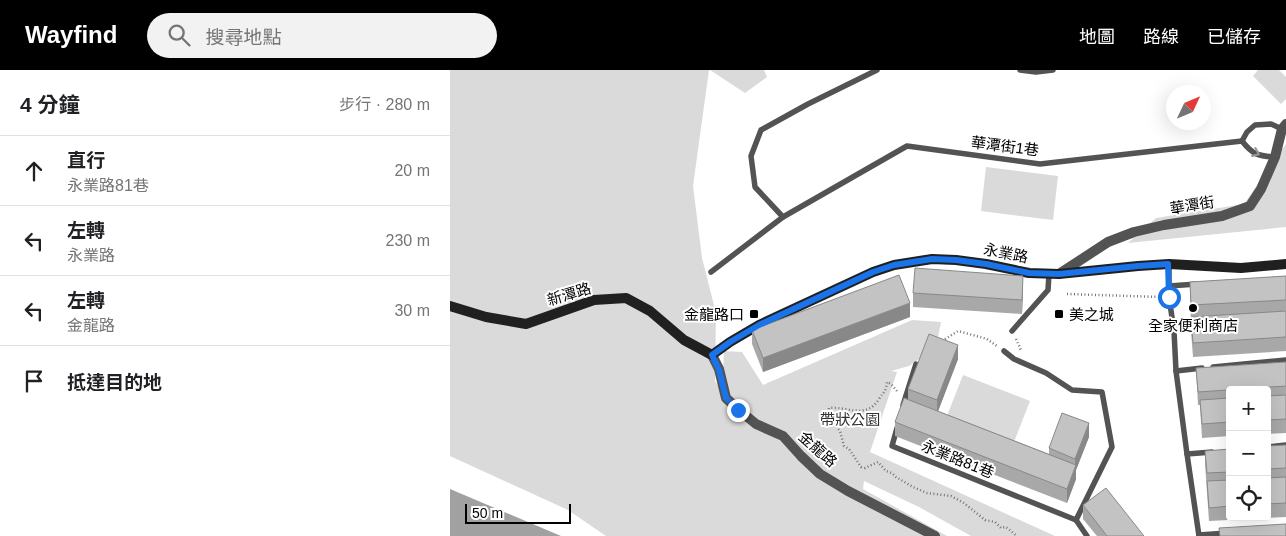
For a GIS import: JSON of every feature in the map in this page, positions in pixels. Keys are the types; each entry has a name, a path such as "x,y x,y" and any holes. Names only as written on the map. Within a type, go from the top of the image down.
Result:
{"street":[{"name":"華潭街","path":"1054,274 1108,242 1134,232 1164,225 1222,216 1250,206 1261,189 1275,157 1284,126"},
{"name":"永業路","path":"712,355 759,325 873,272 894,265 932,259 956,260 1029,273 1054,274 1168,264 1241,268 1286,264"},
{"name":"新潭路","path":"450,306 486,317 526,324 594,300 626,298 650,311 684,340 712,355"},
{"name":"金龍路","path":"712,355 719,370 726,398 738,410 756,424 783,436 820,474 935,536"}],"lane":[{"path":"783,217 755,187 751,156 761,130 808,104 878,70"},
{"path":"1020,70 1036,72 1053,70"},
{"path":"1275,157 1260,156 1249,150 1242,141 1255,124 1284,126"},
{"name":"華潭街1巷","path":"711,272 783,217 907,146 1040,164 1242,141"},
{"path":"1168,264 1176,370 1186,454 1199,536 1238,532"},
{"path":"1012,331 1048,290 1054,274"},
{"path":"1169,286 1208,283"},
{"path":"1004,351 1014,359 1046,373 1072,390 1102,392 1112,447 1076,520 1087,536"},
{"path":"1176,370 1286,360"},
{"path":"902,409 916,364"},
{"name":"永業路81巷","path":"900,418 892,446 1076,520"},
{"path":"1271,447 1286,445"},
{"path":"1186,454 1221,451"}],"path":[{"path":"1067,294 1169,297"},
{"path":"940,342 958,330 988,339 1004,351 1021,350 1012,331"}],"green space":[{"name":"帶狀公園","path":"450,70 709,70 693,186 702,258 716,313 715,381 722,392 724,351 742,352 763,385 912,320 941,322 936,347 909,366 891,371 897,372 870,452 1055,536 971,536 919,507 864,481 863,489 947,536 606,536 568,510 450,456"},
{"path":"710,70 764,70 767,77 745,93"},
{"path":"1258,70 1279,70 1286,77 1286,99 1281,104 1253,76"},
{"path":"1286,144 1286,227 1128,243 1156,218 1244,204"},
{"path":"986,167 1058,176 1053,220 981,211"},
{"path":"963,375 1030,401 1012,447 945,421"}],"shaded area":[{"path":"450,489 561,536 450,536"}],"building":[{"path":"915,268 1023,276 1022,300 913,293"},
{"path":"899,275 910,303 763,358 752,330"},
{"path":"1286,276 1286,300 1191,305 1190,282"},
{"path":"1286,311 1286,337 1193,343 1191,317"},
{"path":"929,334 958,345 937,400 908,389"},
{"path":"1286,362 1286,386 1226,386 1226,390 1198,392 1196,368"},
{"path":"1286,395 1286,419 1271,420 1271,396"},
{"path":"904,398 1076,465 1067,489 895,422"},
{"path":"1226,398 1226,422 1202,424 1200,400"},
{"path":"1062,413 1089,423 1075,459 1049,448"},
{"path":"1286,445 1286,468 1271,469 1271,446"},
{"path":"1226,449 1226,472 1207,473 1205,451"},
{"path":"1286,477 1286,503 1271,504 1271,478"},
{"path":"1226,480 1226,506 1209,508 1207,481"},
{"path":"1106,488 1144,536 1107,536 1083,505"},
{"path":"1286,524 1286,536 1220,536 1219,528"}],"place":[{"name":"全家便利商店","path":"1193,308"},
{"name":"金龍路口","path":"754,314"},
{"name":"美之城","path":"1059,314"}],"route":[{"path":"738,410 726,398 719,370 712,355 759,325 873,272 894,265 932,259 956,260 1029,273 1059,274 1168,264 1169,297"}]}
